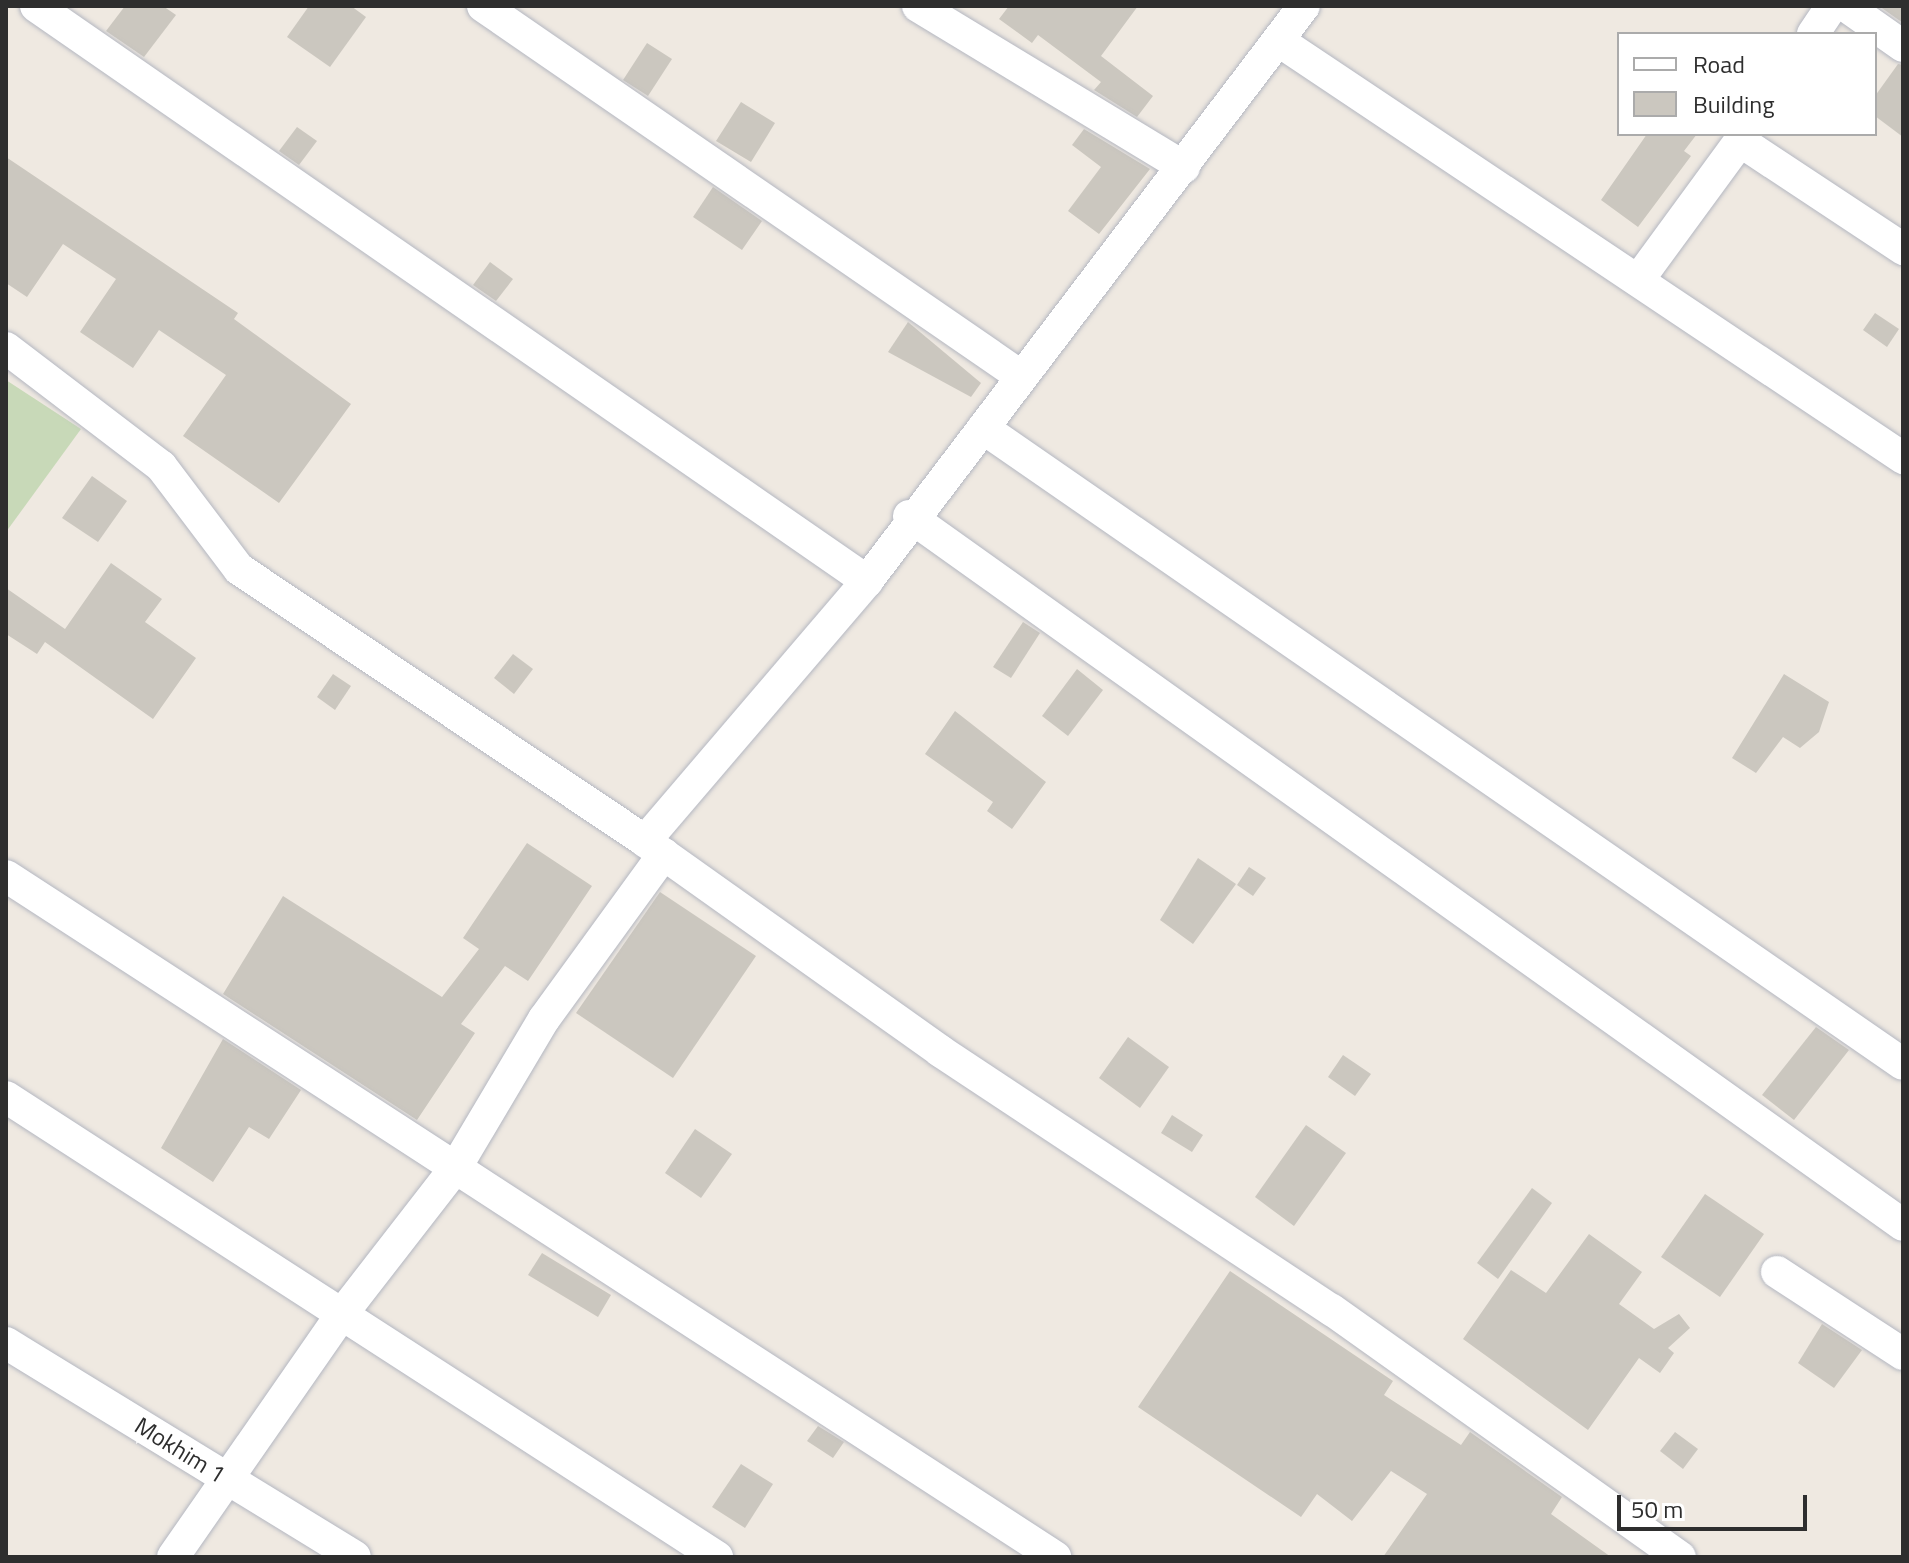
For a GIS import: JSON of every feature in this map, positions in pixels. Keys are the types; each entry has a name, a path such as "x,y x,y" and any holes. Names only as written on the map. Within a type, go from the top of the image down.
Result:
{"street":[{"path":"36,6 867,581"},
{"path":"483,6 1022,377"},
{"path":"918,6 1184,167"},
{"path":"173,1557 342,1314 456,1167 544,1019 654,847 867,581 909,516 983,428 1304,6"},
{"path":"1814,32 1832,6"},
{"path":"1846,6 1903,46"},
{"path":"1279,41 1903,458"},
{"path":"1639,279 1742,137 1903,249"},
{"path":"6,348 161,466 239,569 654,847 1680,1557"},
{"path":"983,428 1903,1064"},
{"path":"909,516 1903,1225"},
{"path":"6,876 1055,1557"},
{"path":"6,1097 717,1557"},
{"path":"1777,1272 1903,1354"},
{"name":"Mokhim 1","path":"6,1343 355,1557"}],"green space":[{"path":"6,380 81,429 6,532"}],"building":[{"path":"125,6 163,6 176,15 144,57 106,31"},
{"path":"309,6 351,6 366,17 330,67 287,37"},
{"path":"1009,6 1138,6 1101,56 1153,96 1137,117 1094,90 1101,82 1038,35 1032,43 999,19"},
{"path":"1879,6 1903,6 1903,23"},
{"path":"647,43 672,59 648,96 623,80"},
{"path":"1898,64 1903,65 1903,137 1877,118 1877,93"},
{"path":"741,102 775,123 751,162 716,141"},
{"path":"297,127 317,141 299,165 279,151"},
{"path":"1084,129 1150,169 1099,234 1068,211 1101,167 1072,145"},
{"path":"1646,136 1695,136 1684,151 1691,156 1638,227 1601,200"},
{"path":"6,157 238,313 234,319 351,404 279,503 183,436 226,375 159,330 133,368 80,332 116,279 63,244 27,297 6,283"},
{"path":"713,187 762,221 742,250 693,217"},
{"path":"490,262 513,279 496,301 473,285"},
{"path":"1875,313 1899,329 1887,347 1863,330"},
{"path":"908,322 981,383 971,397 888,352"},
{"path":"92,476 127,501 98,542 62,518"},
{"path":"111,563 162,599 145,622 196,658 153,719 45,642 37,654 6,634 6,588 65,629"},
{"path":"1023,622 1040,633 1011,678 993,667"},
{"path":"513,654 533,669 514,694 494,678"},
{"path":"1077,669 1103,690 1068,736 1042,716"},
{"path":"333,674 351,686 335,710 317,697"},
{"path":"1784,674 1829,702 1819,732 1800,748 1783,737 1756,773 1732,758"},
{"path":"955,711 1046,782 1012,829 987,811 993,802 925,754"},
{"path":"527,843 592,886 528,981 505,966 461,1024 475,1033 417,1120 223,994 283,896 442,997 479,949 463,938"},
{"path":"1198,858 1236,884 1193,944 1160,920"},
{"path":"1249,867 1266,878 1253,896 1237,885"},
{"path":"660,892 756,956 673,1078 576,1013"},
{"path":"1816,1027 1849,1050 1794,1120 1762,1095"},
{"path":"1128,1037 1169,1067 1140,1108 1099,1078"},
{"path":"223,1039 301,1090 269,1139 249,1127 213,1182 161,1148"},
{"path":"1343,1055 1371,1074 1355,1096 1328,1077"},
{"path":"1172,1115 1203,1135 1192,1152 1161,1133"},
{"path":"1306,1125 1346,1153 1294,1226 1255,1197"},
{"path":"695,1129 732,1154 701,1198 665,1173"},
{"path":"1532,1188 1552,1203 1498,1279 1477,1263"},
{"path":"1705,1194 1764,1234 1720,1297 1661,1257"},
{"path":"1589,1234 1642,1272 1619,1304 1654,1329 1679,1314 1690,1328 1668,1348 1674,1353 1660,1373 1639,1358 1588,1430 1463,1339 1511,1270 1546,1293"},
{"path":"542,1253 611,1295 598,1317 528,1275"},
{"path":"1230,1271 1393,1381 1384,1395 1461,1445 1470,1432 1562,1497 1551,1514 1611,1557 1383,1557 1427,1494 1391,1471 1352,1521 1317,1494 1301,1517 1138,1407"},
{"path":"1822,1324 1862,1350 1834,1388 1798,1363"},
{"path":"818,1426 844,1442 833,1458 807,1441"},
{"path":"1675,1432 1698,1449 1683,1469 1660,1451"},
{"path":"741,1464 773,1484 745,1528 712,1507"}]}
